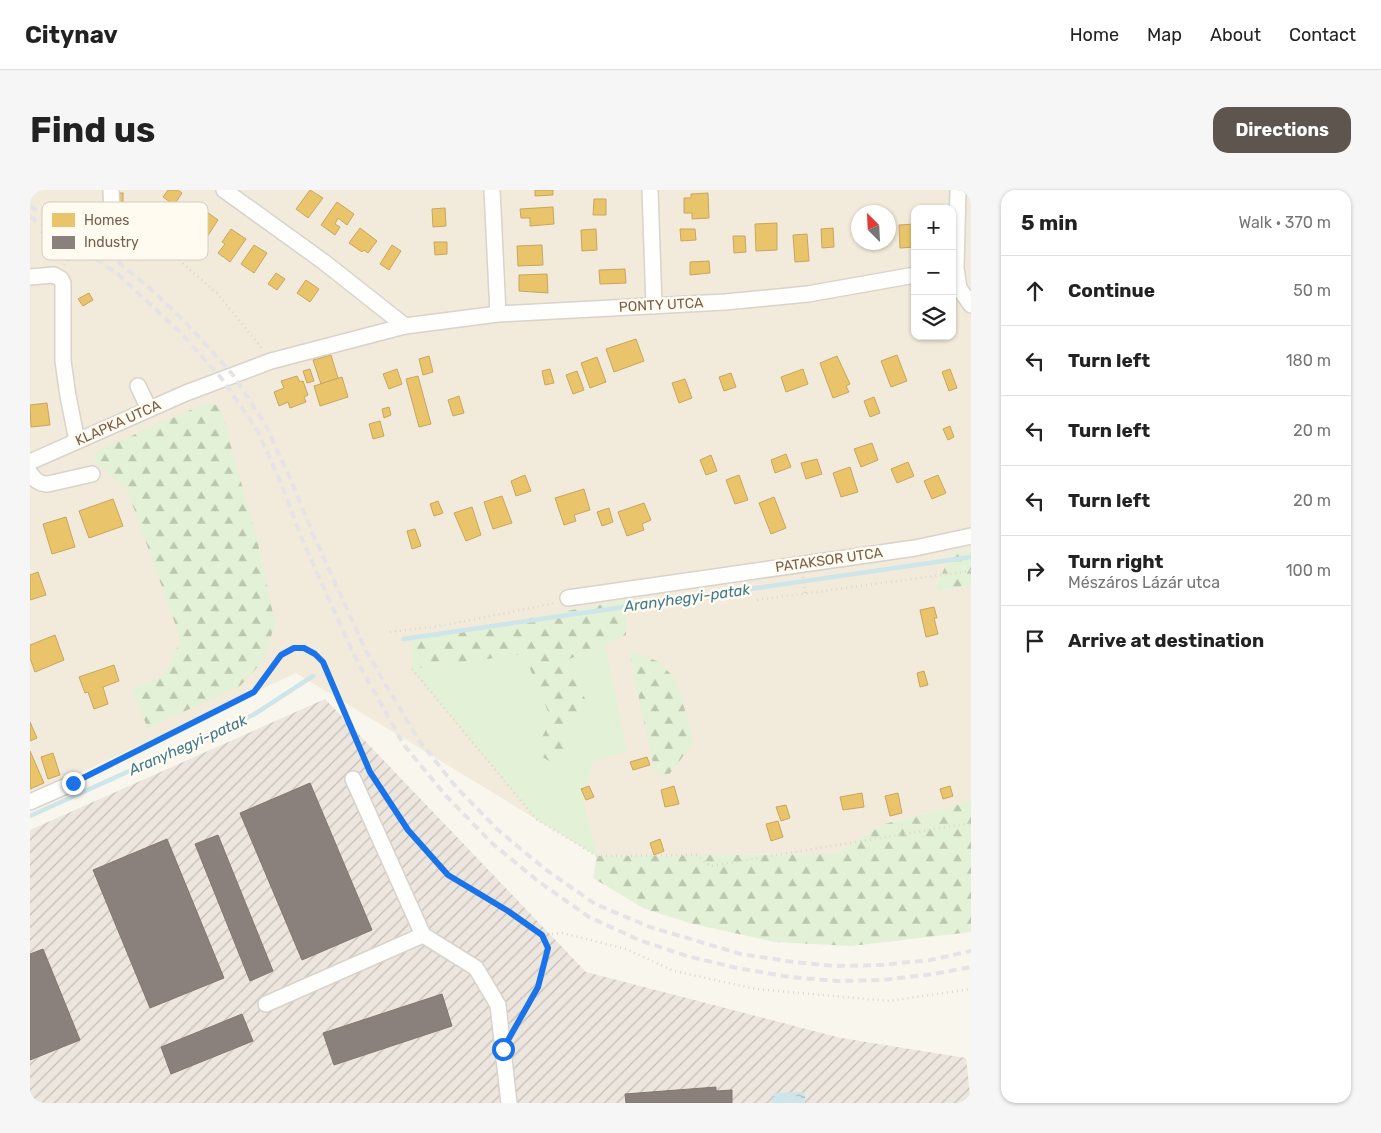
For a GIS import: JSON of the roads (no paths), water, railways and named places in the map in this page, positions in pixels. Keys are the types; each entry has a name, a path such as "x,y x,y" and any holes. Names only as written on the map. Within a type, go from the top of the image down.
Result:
{"street":[{"path":"224,190 324,262 405,326"},
{"path":"492,190 498,314"},
{"path":"650,190 654,306"},
{"path":"955,250 958,190"},
{"path":"30,277 54,276 61,279 63,283 63,361 77,441"},
{"name":"PONTY UTCA","path":"246,370 271,361 405,326 498,314 654,306 808,294 911,276"},
{"path":"956,276 959,288 971,305"},
{"name":"KLAPKA UTCA","path":"30,462 149,409 246,370"},
{"path":"138,386 149,409"},
{"path":"30,473 34,480 42,484 92,474"},
{"name":"PATAKSOR UTCA","path":"568,598 915,548 971,536"},
{"path":"353,779 423,935 476,968 498,1006 509,1103"},
{"path":"30,802 69,785"},
{"path":"266,1004 423,935"}],"water":[{"path":"802,1092 805,1095 805,1103 772,1103 774,1093"}],"waterway":[{"name":"Aranyhegyi-patak","path":"403,639 971,557"},
{"name":"Aranyhegyi-patak","path":"30,816 253,715 313,676"}],"railway":[{"path":"30,206 42,213"},
{"path":"30,217 42,224"},
{"path":"98,260 119,275 180,332 222,379 256,428 281,483 302,539 355,657 404,745 446,796 493,844 538,881 589,917 639,940 687,956 737,968 790,977 837,981 883,980 971,967"},
{"path":"116,260 156,294 188,325 233,375 265,424 366,651 418,739 456,787 498,830 545,869 595,904 650,927 741,954 834,966 881,965 930,960 971,951"}]}
